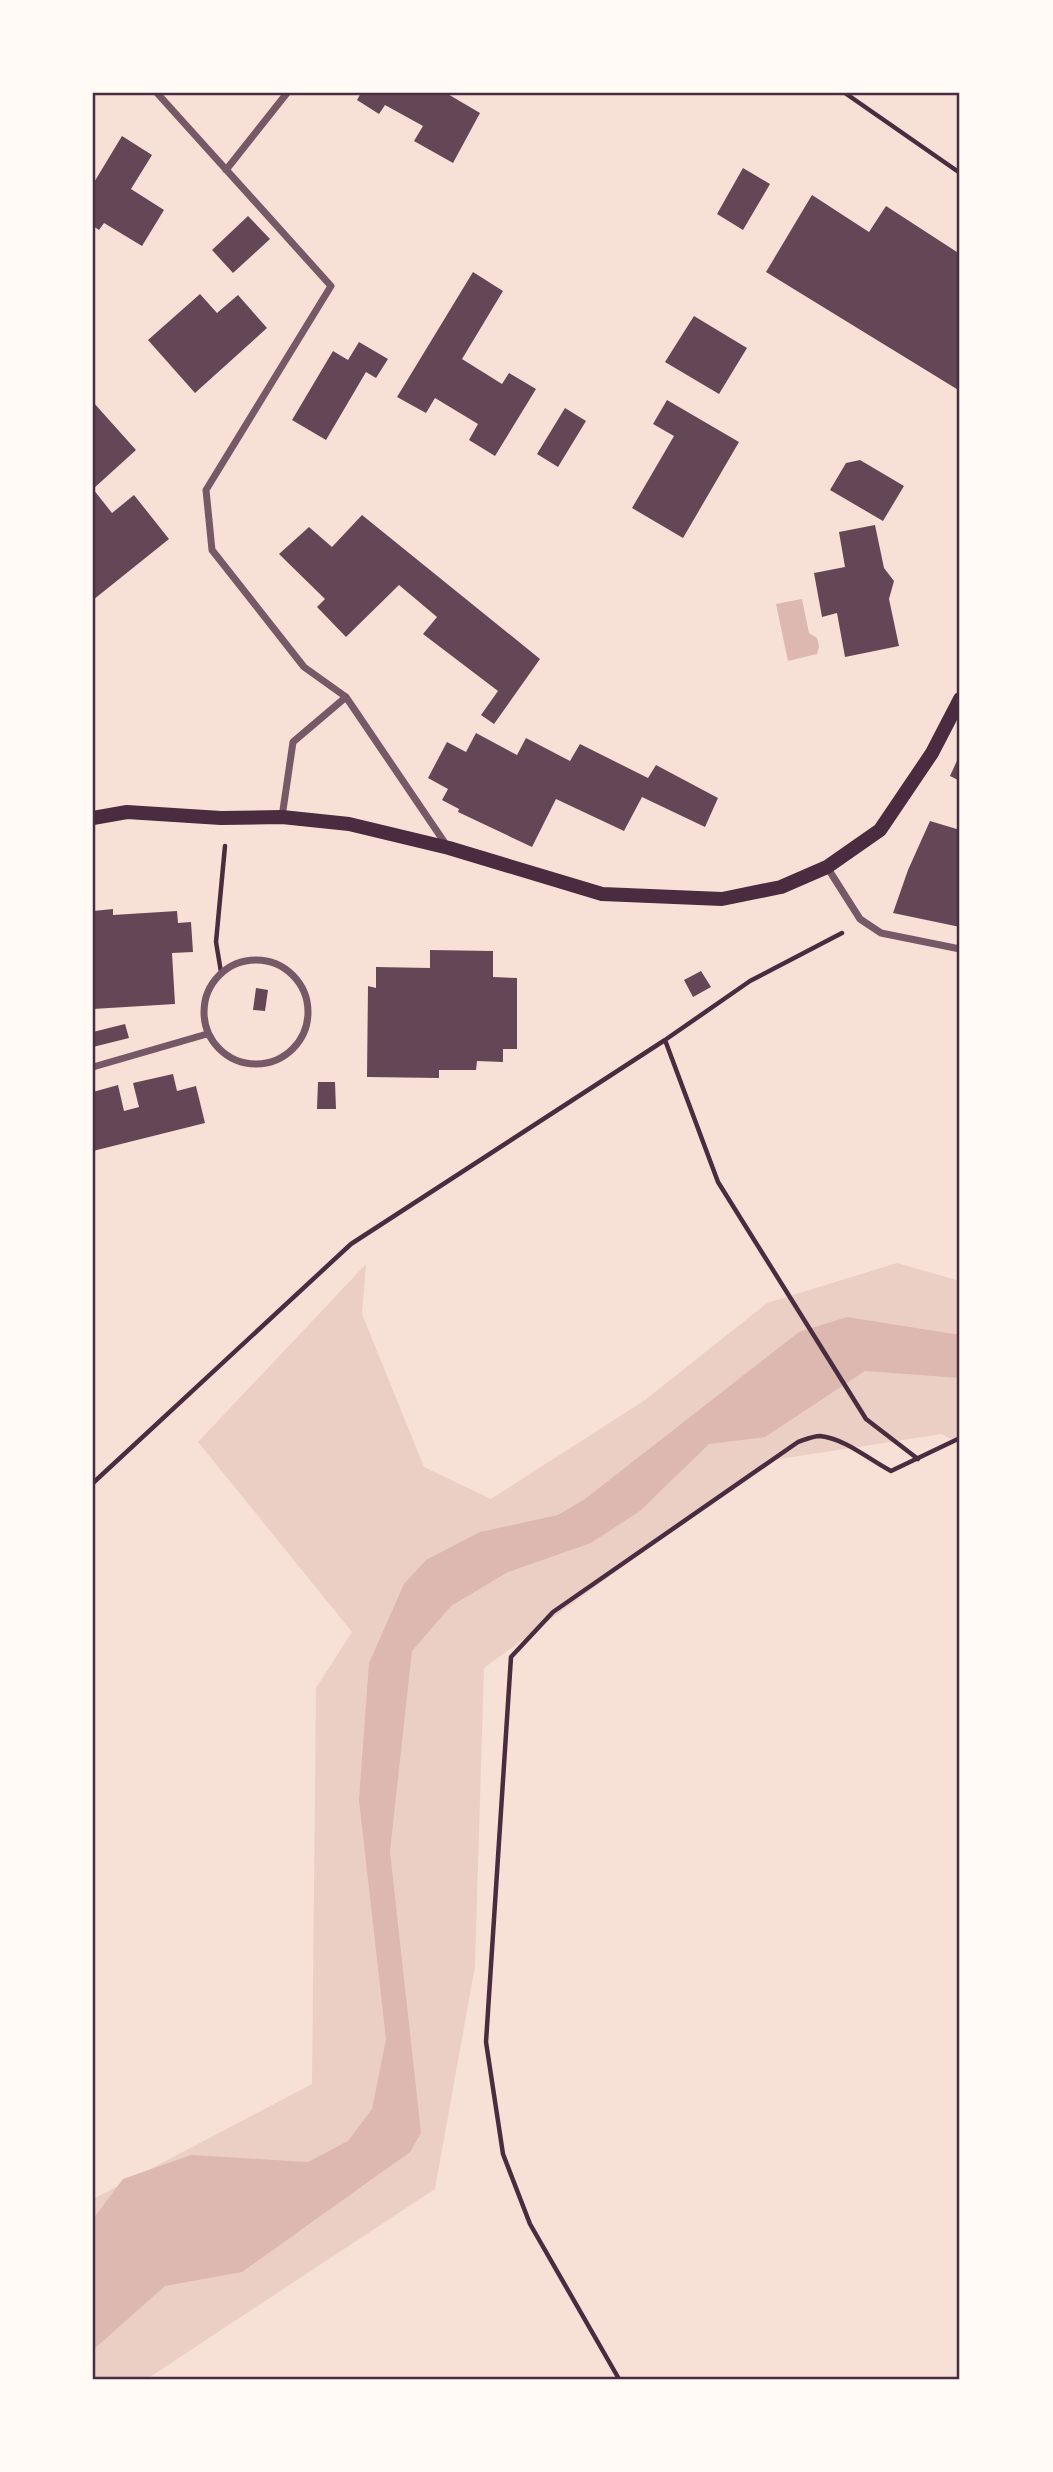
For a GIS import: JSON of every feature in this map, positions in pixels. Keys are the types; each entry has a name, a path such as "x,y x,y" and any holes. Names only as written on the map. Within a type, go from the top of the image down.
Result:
{"main road":[{"path":"93,818 127,812 222,818 282,817 349,824 449,848 602,894 722,899 781,887 827,867 880,830 932,753 960,699"}],"street":[{"path":"157,93 331,286 206,490 212,550 304,667 346,697 449,848"},
{"path":"226,170 287,93"},
{"path":"282,817 293,742 346,697"},
{"path":"827,867 860,919 881,933 960,949"},
{"path":"262,959 282,967 299,981 308,1002 307,1024 299,1044 282,1059 261,1065 239,1063 220,1051 207,1034 202,1012 207,990 220,972 240,962 262,959"},
{"path":"93,1067 207,1034"}],"path":[{"path":"845,93 960,173"},
{"path":"220,972 216,942 226,852 222,818"},
{"path":"93,1483 351,1244 665,1040 750,981 836,938 860,919"},
{"path":"665,1040 718,1182 866,1419 918,1459"},
{"path":"619,2379 530,2224 503,2154 486,2042 511,1657 553,1612 798,1442 818,1436 852,1446 891,1471 960,1438"}],"shaded area":[{"path":"802,599 809,633 817,638 819,647 817,654 788,661 776,604"},
{"path":"897,1263 960,1281 960,1444 942,1434 767,1461 484,1668 475,1966 435,2189 147,2379 93,2379 93,2199 312,2084 316,1688 352,1632 198,1442 366,1264 362,1314 424,1467 491,1499 645,1400 767,1303"},
{"path":"847,1317 960,1335 960,1378 865,1371 765,1437 709,1444 640,1511 591,1543 508,1572 451,1606 412,1651 390,1851 421,2133 410,2152 242,2272 165,2286 93,2350 93,2219 123,2179 191,2155 308,2162 348,2141 372,2109 386,2039 359,1800 369,1663 404,1584 426,1560 480,1532 558,1515 585,1499 799,1332"}],"building":[{"path":"361,93 446,93 480,113 453,163 414,141 423,126 385,105 379,114 357,100"},
{"path":"122,136 152,155 131,189 164,210 142,246 104,223 99,230 93,226 93,184"},
{"path":"743,168 770,184 743,230 717,214"},
{"path":"812,195 869,232 886,206 960,254 960,391 766,272"},
{"path":"248,216 270,239 233,273 212,250"},
{"path":"473,272 503,291 462,359 502,384 509,373 536,389 495,456 469,440 478,424 435,398 426,413 397,397"},
{"path":"200,294 217,313 238,295 267,328 195,393 148,340"},
{"path":"694,316 747,348 719,394 665,362"},
{"path":"359,342 388,359 376,378 366,372 326,440 292,420 333,351 348,360"},
{"path":"667,400 739,442 683,538 632,508 674,436 653,424"},
{"path":"93,402 136,450 93,489"},
{"path":"565,408 586,421 558,467 537,454"},
{"path":"860,460 904,486 883,521 830,490 846,463"},
{"path":"93,489 112,513 134,495 169,539 93,600"},
{"path":"362,515 540,659 494,724 481,715 498,691 423,634 437,617 399,585 346,637 317,607 325,599 279,554 309,527 332,547"},
{"path":"875,525 884,568 894,581 889,599 899,646 845,657 837,613 822,617 814,573 845,567 839,532"},
{"path":"476,733 517,755 526,738 570,761 580,744 648,778 656,765 718,798 705,827 642,797 624,831 556,799 532,847 458,812 459,809 442,800 448,789 428,778 447,742 466,752"},
{"path":"960,754 960,781 950,776"},
{"path":"930,821 960,830 960,927 893,913 908,870"},
{"path":"113,909 113,915 177,911 178,923 191,922 193,952 172,953 175,1004 93,1009 93,911"},
{"path":"430,950 493,951 493,977 517,978 517,1049 503,1049 503,1062 477,1061 476,1070 439,1070 439,1078 367,1077 368,986 376,988 376,967 430,968"},
{"path":"701,971 711,987 693,997 684,980"},
{"path":"256,988 268,990 265,1011 253,1010"},
{"path":"125,1024 129,1038 93,1047 93,1032"},
{"path":"173,1074 177,1091 196,1086 205,1123 93,1151 93,1092 118,1085 124,1111 139,1107 133,1083"},
{"path":"318,1082 335,1082 336,1109 317,1109"}]}
